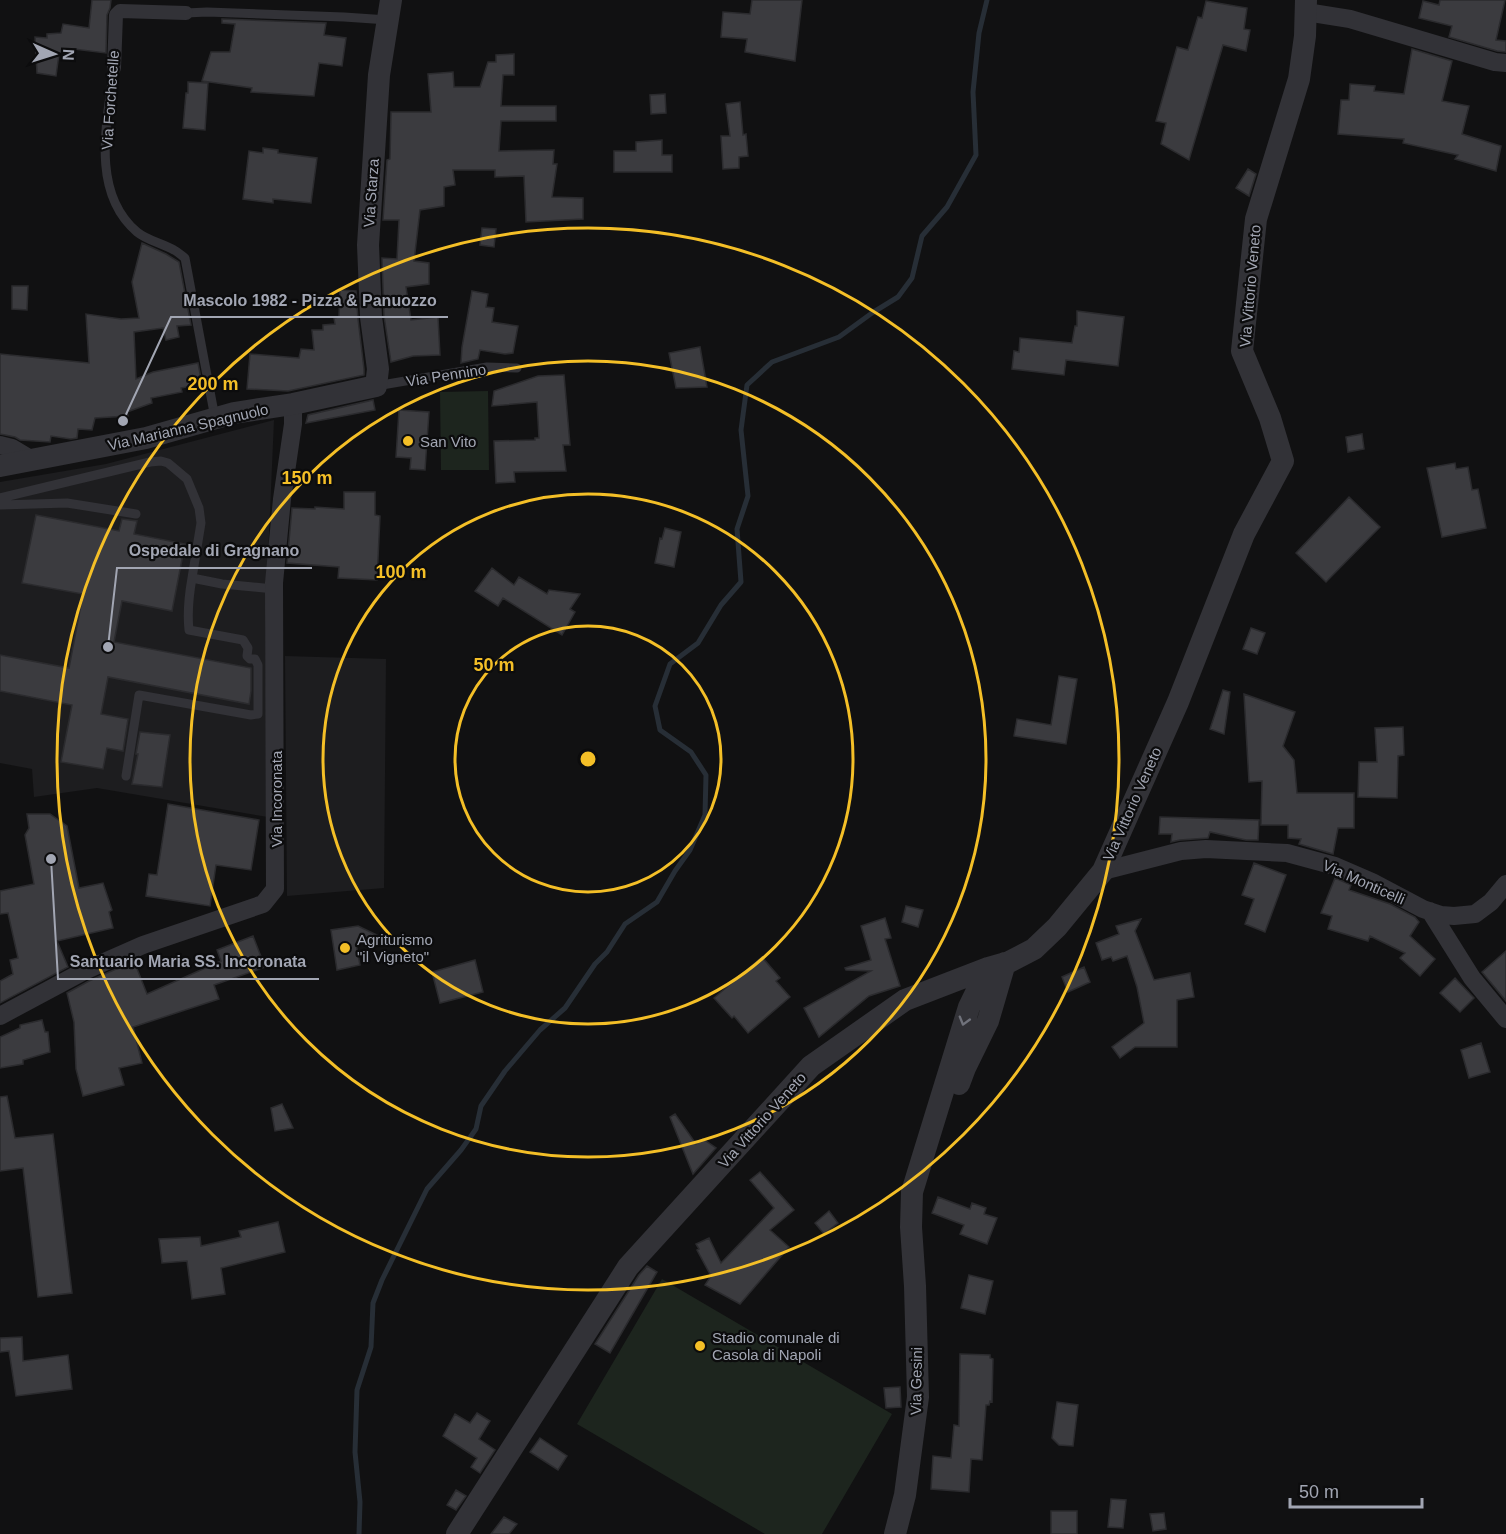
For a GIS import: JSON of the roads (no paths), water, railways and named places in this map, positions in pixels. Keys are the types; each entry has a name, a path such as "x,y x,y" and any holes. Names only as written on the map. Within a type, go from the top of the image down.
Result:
{"street":[{"path":"1306,6 1496,63 1506,63"},
{"name":"Via Vittorio Veneto","path":"457,1534 628,1267 811,1066 905,1000 997,966 1034,949 1057,927 1103,871 1178,702 1244,534 1283,461 1270,418 1242,351 1256,219 1299,79 1305,36 1306,6"},
{"name":"Via Starza","path":"376,386 378,369 372,318 368,245 379,75 389,10"},
{"name":"Via Forchetelle","path":"114,68 116,15 120,11 186,13"},
{"name":"Via Marianna Spagnuolo","path":"0,466 146,438 234,413 293,404 376,386"},
{"name":"Via Incoronata","path":"0,1016 84,971 143,945 262,904 275,889 274,589 282,499 293,424 293,404"},
{"path":"0,445 12,448 32,460"},
{"name":"Via Monticelli","path":"1103,871 1181,851 1206,849 1287,853 1335,866 1430,911 1454,916 1475,914 1491,902 1506,884"},
{"path":"1430,911 1472,978 1506,1019"},
{"path":"911,1227 924,1183 965,1068 988,1021 1034,949"},
{"path":"988,1021 997,966"},
{"path":"911,1227 912,1192 969,1007 997,966"},
{"name":"Via Gesini","path":"895,1534 905,1495 918,1397 911,1227"}],"lane":[{"name":"Via Forchetelle","path":"186,13 344,16 389,10"},
{"name":"Via Forchetelle","path":"114,68 104,141 108,183 115,205 127,224 143,237 176,250 185,258 215,418"},
{"name":"Via Pennino","path":"376,386 487,367 517,368"},
{"path":"0,498 150,462 168,463 187,479 199,508 201,523 188,599 189,630 243,640 248,648 248,656 250,659 255,659 258,665 258,714 139,695 126,776"},
{"path":"0,505 68,503 136,514"},
{"path":"192,578 222,584 274,589"}],"waterway":[{"path":"359,1534 360,1502 355,1452 357,1390 371,1347 373,1303 382,1280 427,1189 476,1129 481,1106 505,1071 540,1030 565,1008 625,924 657,902 690,850 705,815 706,775 691,752 660,730 655,706 670,664 698,643 721,605 741,582 737,529 748,496 741,430 747,385 772,362 839,337 898,297 912,278 922,236 947,207 976,155 973,92 979,33 987,0"}],"place":[{"name":"Mascolo 1982 - Pizza & Panuozzo","path":"123,421"},
{"name":"San Vito","path":"408,441"},
{"name":"Ospedale di Gragnano","path":"108,647"},
{"name":"Santuario Maria SS. Incoronata","path":"51,859"},
{"name":"Agriturismo \"il Vigneto\"","path":"345,948"},
{"name":"Stadio comunale di Casola di Napoli","path":"700,1346"}]}
